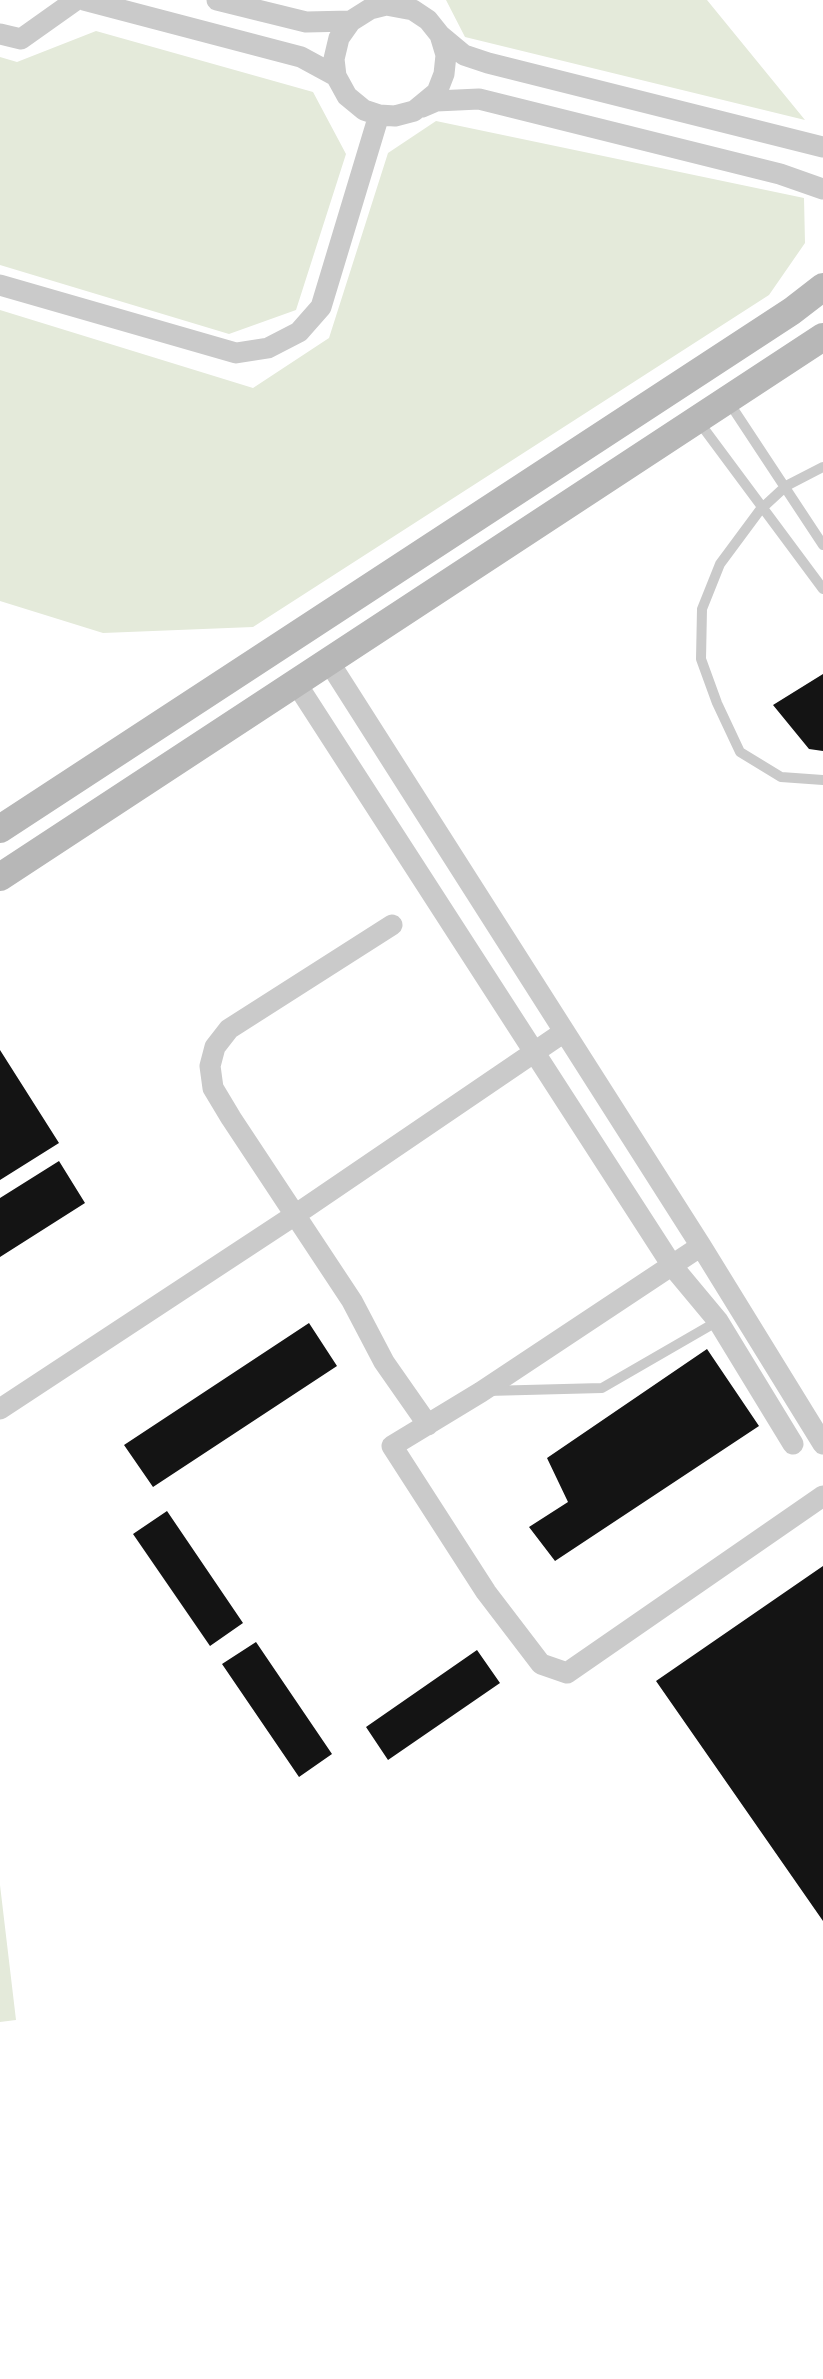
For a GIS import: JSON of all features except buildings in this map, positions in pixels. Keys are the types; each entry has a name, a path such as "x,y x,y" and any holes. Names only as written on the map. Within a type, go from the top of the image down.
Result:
{"main road":[{"path":"0,829 769,327 823,287"},
{"path":"0,877 823,337"}],"street":[{"path":"0,34 20,39 76,0"},
{"path":"84,0 301,57 337,76"},
{"path":"217,0 306,22 351,20"},
{"path":"823,147 488,63 464,55 430,18 388,3 351,20 339,38 334,60 337,76 347,96 364,110 379,115 395,116 436,101 479,99 780,174 823,190"},
{"path":"414,111 436,92 444,74 446,55 430,18"},
{"path":"0,285 236,353 268,348 299,332 321,307 379,115"},
{"path":"329,662 701,1246 823,1444"},
{"path":"296,683 673,1267 718,1321 793,1444"},
{"path":"392,925 229,1029 215,1047 210,1066 213,1088 352,1301 384,1362 428,1425"},
{"path":"0,1409 295,1215 564,1032"},
{"path":"701,1246 481,1392 392,1446 486,1592 541,1664 566,1673 823,1496"}],"lane":[{"path":"727,400 823,545"},
{"path":"697,419 823,589"},
{"path":"823,467 786,486 763,508 720,564 702,609 701,659 717,703 740,752 781,777 823,779"},
{"path":"481,1392 602,1388 718,1321"}],"green space":[{"path":"446,0 707,0 805,120 465,37"},
{"path":"96,31 313,92 346,154 296,310 229,334 0,265 0,57 17,62"},
{"path":"436,121 804,198 805,243 769,295 253,627 103,633 0,601 0,310 253,388 329,338 388,153"},
{"path":"0,1885 16,2020 0,2022"}]}
